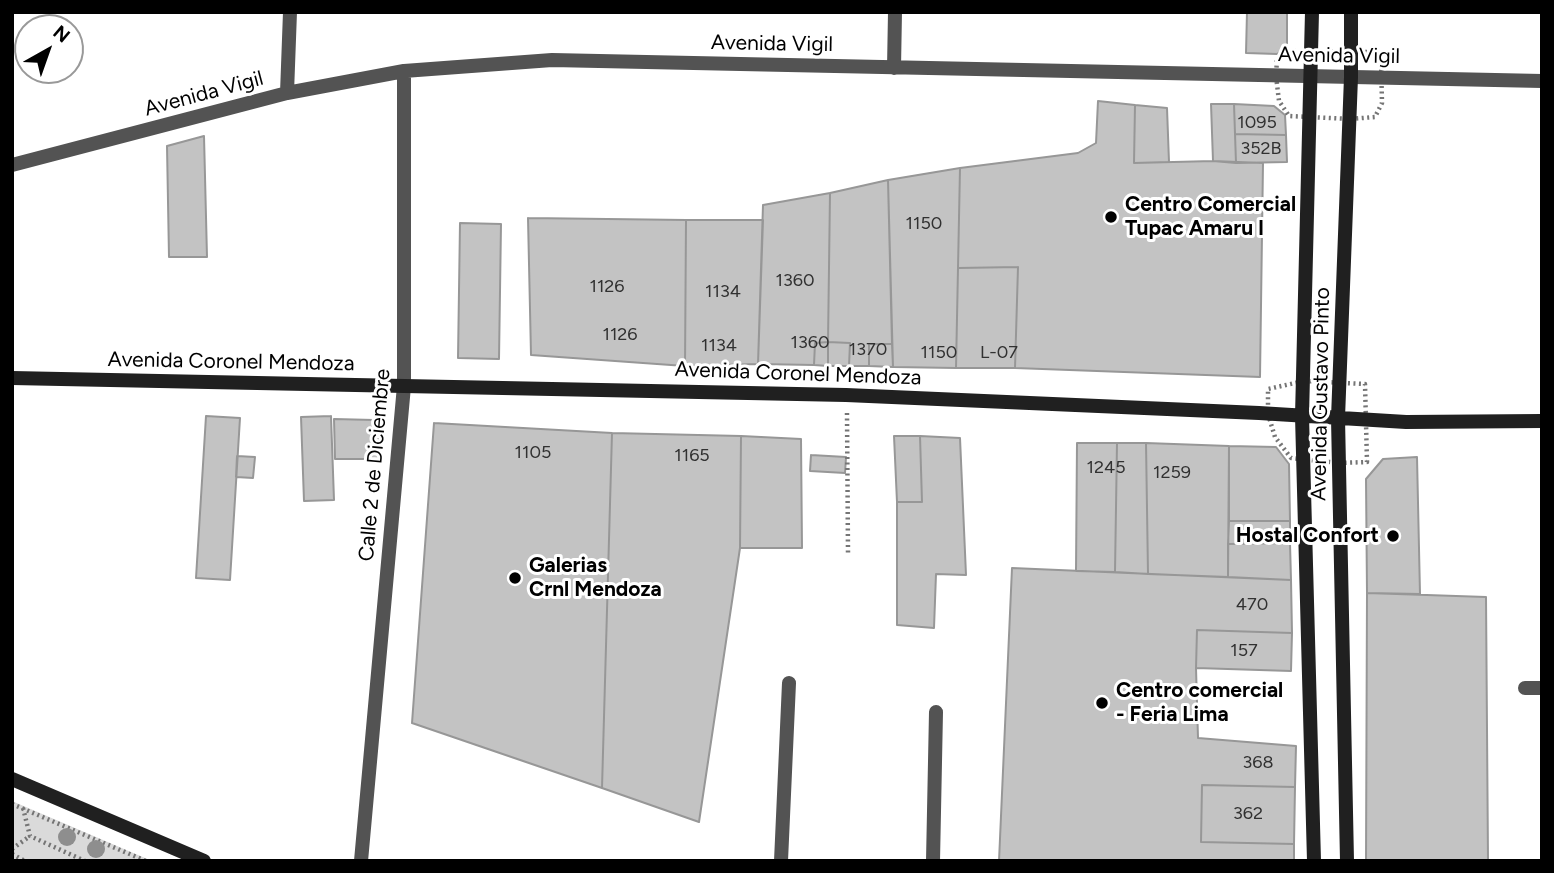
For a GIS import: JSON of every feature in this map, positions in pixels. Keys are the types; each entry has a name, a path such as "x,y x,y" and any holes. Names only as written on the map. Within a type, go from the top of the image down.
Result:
{"main road":[{"name":"Avenida Gustavo Pinto","path":"1312,12 1303,416 1314,861"},
{"name":"Avenida Gustavo Pinto","path":"1348,861 1338,418 1351,12"},
{"name":"Avenida Coronel Mendoza","path":"12,378 52,381 846,395 1406,422 1542,421"},
{"name":"Avenida Coronel Mendoza","path":"12,385 52,381"},
{"path":"12,779 204,861"}],"street":[{"path":"287,93 290,12"},
{"path":"894,68 895,12"},
{"name":"Avenida Vigil","path":"12,164 287,93 404,71 552,60 1542,81"},
{"name":"Calle 2 de Diciembre","path":"361,861 404,386 404,71"},
{"path":"781,861 789,683"},
{"path":"1525,688 1542,688"},
{"path":"933,861 936,712"}],"path":[{"path":"846,395 848,553"},
{"path":"12,804 146,861"},
{"path":"23,808 30,835"},
{"path":"25,861 12,852 30,835"},
{"path":"30,835 85,861"}],"shaded area":[{"path":"12,801 152,861 17,861 12,858"}],"building":[{"path":"1247,12 1287,12 1287,47 1277,54 1246,53"},
{"name":"Centro Comercial Tupac Amaru I","path":"1098,101 1135,105 1134,163 1263,163 1260,377 1015,368 1018,267 958,268 960,168 1078,153 1096,143"},
{"path":"1211,104 1234,104 1236,163 1213,161"},
{"path":"1234,104 1274,106 1285,115 1286,135 1235,134"},
{"path":"1135,105 1167,108 1169,162 1134,163"},
{"path":"1235,134 1286,135 1287,162 1236,163"},
{"path":"204,136 207,257 169,257 167,146"},
{"path":"960,168 956,368 893,367 888,180"},
{"path":"888,180 892,344 869,344 869,366 849,366 850,343 828,342 830,193"},
{"path":"830,193 828,342 815,343 814,365 758,364 763,205"},
{"path":"528,218 686,220 685,366 531,355"},
{"path":"686,220 763,220 758,364 685,366"},
{"path":"460,223 501,224 499,359 458,358"},
{"path":"1018,267 1015,368 956,368 958,268"},
{"path":"828,342 828,366 814,365 815,343"},
{"path":"828,342 850,343 849,366 828,366"},
{"path":"869,344 892,344 893,367 869,366"},
{"path":"206,416 240,418 230,580 196,578"},
{"path":"331,416 334,500 304,501 301,417"},
{"path":"334,419 374,420 380,428 378,459 335,459"},
{"name":"Galerias Crnl Mendoza","path":"434,423 612,433 602,788 412,723"},
{"path":"612,433 741,436 740,548 699,822 602,788"},
{"path":"741,436 801,439 802,548 740,548"},
{"path":"894,436 920,436 922,502 897,502"},
{"path":"920,436 960,438 966,575 936,574 934,628 897,625 897,502 922,502"},
{"path":"1077,443 1117,443 1115,572 1076,571"},
{"path":"1117,443 1146,443 1148,574 1115,572"},
{"path":"1146,443 1229,446 1228,577 1148,574"},
{"path":"1229,446 1276,447 1289,464 1290,521 1229,521"},
{"path":"811,455 846,457 845,473 810,471"},
{"path":"237,456 255,457 253,478 236,477"},
{"name":"Hostal Confort","path":"1417,457 1420,594 1367,593 1366,479 1383,459"},
{"path":"1229,521 1290,521 1290,543 1228,544"},
{"path":"1290,543 1291,580 1228,577 1228,544"},
{"name":"Centro comercial - Feria Lima","path":"1012,568 1291,580 1292,633 1197,630 1196,668 1198,738 1296,746 1295,787 1202,785 1201,842 1294,844 1294,861 999,861"},
{"path":"1367,593 1486,597 1488,861 1366,861"},
{"path":"1197,630 1292,633 1291,671 1196,668"},
{"path":"1202,785 1295,787 1294,844 1201,842"}],"place":[{"name":"Centro Comercial Tupac Amaru I","path":"1111,217"},
{"name":"Hostal Confort","path":"1393,536"},
{"name":"Galerias Crnl Mendoza","path":"515,578"},
{"name":"Centro comercial - Feria Lima","path":"1102,703"}]}
